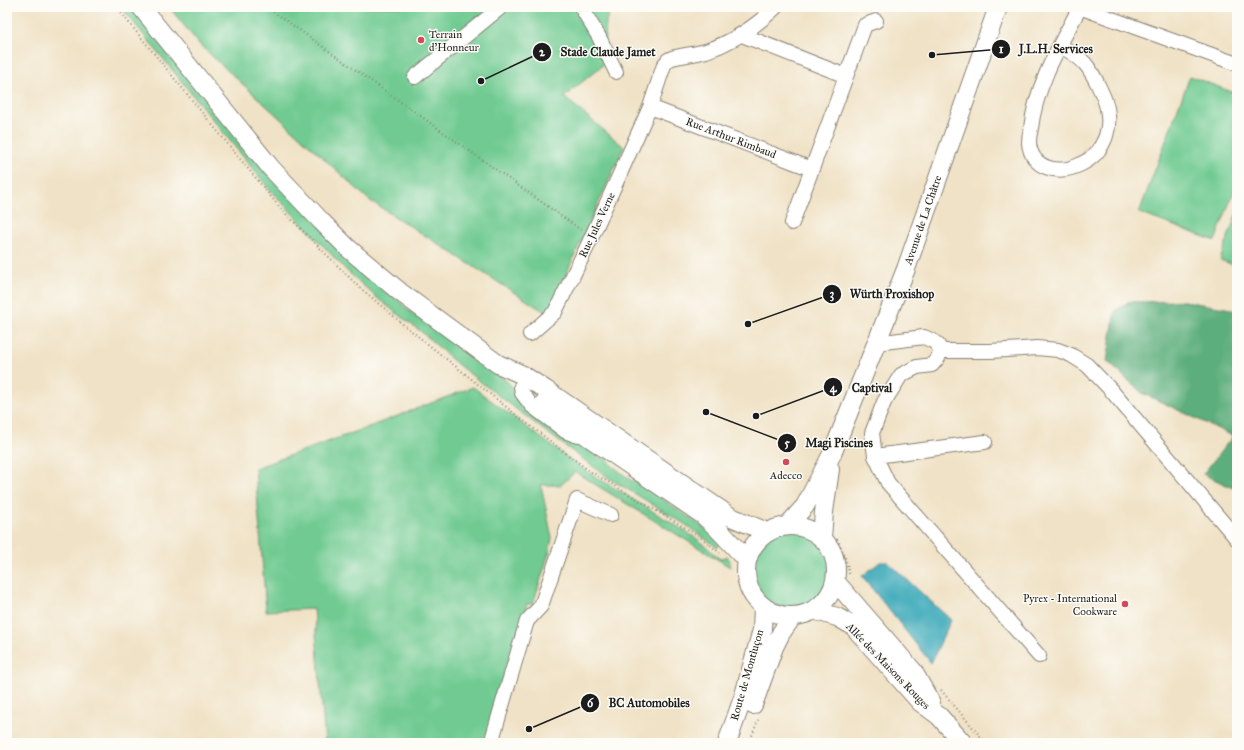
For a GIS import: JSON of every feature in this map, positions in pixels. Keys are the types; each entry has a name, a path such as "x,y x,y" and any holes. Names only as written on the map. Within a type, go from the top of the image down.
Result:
{"main road":[{"path":"140,7 271,168 321,221 383,278 422,309 498,364 521,386 585,434 703,515 715,526 742,563 750,589 758,601 756,607 774,613 793,616 804,614 822,604 842,578 836,570 828,536 802,527 787,526 767,532 753,546 742,563"},
{"name":"Avenue de La Châtre","path":"787,526 805,506 832,454 906,269 998,7"},
{"path":"498,364 522,375 540,386 731,517 767,532"},
{"name":"Avenue de La Châtre","path":"828,536 824,512 832,454"},
{"name":"Allée des Maisons Rouges","path":"842,578 913,671 939,716 963,743"},
{"name":"Route de Montluçon","path":"727,743 744,695 762,630 756,607"},
{"name":"Allée des Maisons Rouges","path":"813,610 837,618 852,626 920,702 939,716"},
{"name":"Route de Montluçon","path":"739,743 774,647 781,633 793,616"}],"street":[{"path":"415,77 501,7"},
{"path":"581,7 599,37 616,72"},
{"path":"742,35 760,22 776,7"},
{"path":"1060,46 1076,54 1087,64 1103,96 1108,111 1109,122 1107,133 1101,146 1093,156 1082,165 1068,169 1049,168 1039,164 1033,156 1029,143 1032,114 1048,70 1079,7 1237,64"},
{"path":"792,223 865,25 876,21"},
{"name":"Rue Jules Verne","path":"530,334 555,312 591,238 650,107 664,65 672,58 705,51 742,35"},
{"path":"742,35 846,76"},
{"name":"Rue Arthur Rimbaud","path":"650,107 812,169"},
{"path":"876,343 924,337 938,345 940,351 938,358 932,365 917,367 901,375 884,402 872,434 875,456 888,482 1039,656"},
{"path":"940,351 990,351 1037,348 1051,349 1071,355 1087,365 1110,389 1237,539"},
{"path":"875,456 985,442"},
{"path":"490,743 527,621 541,606 577,500 611,515"}],"path":[{"path":"267,7 591,238"},
{"path":"828,536 842,547 848,565 842,578"},
{"path":"742,563 741,590 756,607"}],"green space":[{"path":"121,7 131,7 238,138 408,310 508,382 527,404 581,442 600,458 603,457 607,459 609,463 632,481 637,481 703,527 722,543 717,547 686,525 609,478 457,364 424,334 377,298 346,270 270,190"},
{"path":"169,7 612,7 606,21 604,64 564,97 624,147 548,314 369,200 200,45"},
{"path":"1190,76 1237,94 1237,183 1215,241 1139,213"},
{"path":"1237,212 1237,266 1220,260"},
{"path":"1184,301 1237,310 1237,490 1203,474 1233,436 1142,393 1107,361 1115,311 1128,302"},
{"path":"473,387 580,467 685,531 700,541 720,559 727,556 730,561 730,567 575,472 561,485 541,485 552,538 549,553 533,604 527,604 486,743 325,743 314,609 266,611 255,468"},
{"path":"791,526 808,530 823,539 832,554 836,571 832,588 823,603 808,612 791,616 774,612 759,603 750,588 746,571 750,554 759,539 774,530"}],"water":[{"path":"880,562 888,562 951,620 931,663 862,576"}],"place":[{"name":"Terrain d'Honneur","path":"421,40"},
{"name":"J.L.H. Services","path":"932,55"},
{"name":"Stade Claude Jamet","path":"481,81"},
{"name":"Würth Proxishop","path":"748,324"},
{"name":"Magi Piscines","path":"706,412"},
{"name":"Captival","path":"756,416"},
{"name":"Adecco","path":"786,462"},
{"name":"Pyrex - International Cookware","path":"1125,604"},
{"name":"BC Automobiles","path":"529,729"}]}
